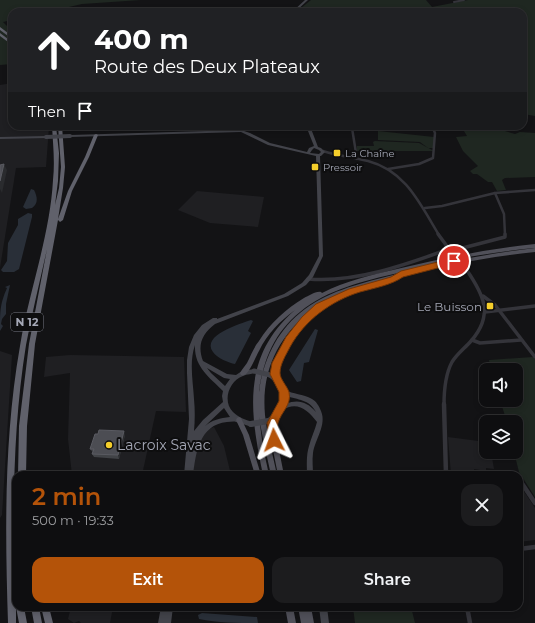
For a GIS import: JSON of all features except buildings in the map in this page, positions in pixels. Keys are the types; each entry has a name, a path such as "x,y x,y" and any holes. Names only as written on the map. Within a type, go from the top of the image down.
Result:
{"highway":[{"path":"0,28 8,35"},
{"path":"0,34 8,41"},
{"name":"N 12","path":"12,530 11,466 16,388 28,316 50,217 56,168 54,130"},
{"name":"N 12","path":"22,471 23,426 27,387 37,316 54,232 63,167 60,130"},
{"path":"54,232 70,191 87,158 96,135"},
{"path":"11,520 12,623"},
{"path":"21,611 23,623"},
{"path":"36,611 38,623"},
{"path":"46,611 48,623"}],"main road":[{"path":"265,471 255,409 257,378 267,349 283,326 304,306 328,292 357,282 443,259 492,250 535,246"},
{"path":"273,471 263,425 262,390 267,368 280,340 297,319 318,303 349,289 401,274 464,259 535,250"},
{"path":"277,380 275,374 277,363 283,351 313,312 333,299 352,291 394,279 401,274"},
{"path":"243,373 266,333 294,306 324,290 348,282 357,282"},
{"path":"275,417 272,430 280,471"},
{"path":"237,420 246,435 257,471"},
{"path":"290,611 292,623"},
{"path":"293,611 295,623"},
{"path":"303,611 306,623"},
{"path":"308,611 310,623"}],"street":[{"path":"298,8 307,0"},
{"path":"454,2 464,0"},
{"path":"309,130 316,148 323,152 376,164 388,169 410,187 425,208 435,230 466,270 483,296 489,300 521,340 534,352 535,357"},
{"path":"352,130 357,159"},
{"path":"388,169 419,164 433,158 435,133 434,130"},
{"path":"0,138 241,131 251,133 269,144 302,151 316,148"},
{"path":"309,150 313,142"},
{"path":"226,390 205,370 196,351 197,344 206,329 218,321 286,295 310,277 321,256 317,158 309,150"},
{"path":"317,158 323,152"},
{"path":"425,208 442,206 496,193 535,190"},
{"path":"310,277 321,281 348,277 505,237 506,230 503,206 496,193"},
{"path":"446,471 446,379 454,357 472,340 483,324 485,312 483,296"},
{"path":"485,312 535,306"},
{"path":"187,471 192,413 190,379 192,342 200,328 208,322 241,309 252,308"},
{"path":"472,340 480,343 521,340"},
{"path":"201,362 226,376 236,377"},
{"path":"237,420 228,412 224,403 226,390 230,382 243,373 254,371 270,375 277,380 284,392 284,402 281,410"},
{"path":"284,392 312,403 321,413 310,453 310,471"},
{"path":"188,464 192,443 197,431 224,403"},
{"path":"191,471 193,453 200,434 211,424 227,419 251,424 268,421 290,404 305,405 314,411 320,421"},
{"path":"523,485 535,503"},
{"path":"523,548 535,547"},
{"path":"162,623 164,611"},
{"path":"167,623 168,611"},
{"path":"324,611 325,623"},
{"path":"468,611 470,623"}],"shaded area":[{"path":"0,0 141,0 82,4 64,8 8,8 8,21 3,22 8,27 8,64 0,65"},
{"path":"311,0 426,0 432,7 468,0 535,0 535,116 527,115 527,8 301,8"},
{"path":"8,84 8,130 49,130 46,167 16,168 0,268 0,85"},
{"path":"463,130 502,130 515,134 520,132 535,133 535,177 505,178 502,180 506,190 497,191 492,182 488,182 470,171 478,166 463,151 456,137 467,136"},
{"path":"378,131 434,137 434,148 428,148 420,142 378,140"},
{"path":"373,142 419,143 434,151 357,151 357,146 374,146"},
{"path":"31,189 34,190 37,197 36,204 32,208 26,209 23,207"},
{"path":"197,191 264,197 258,227 210,223 178,210"},
{"path":"28,213 32,214 32,217 19,269 14,272 3,272 1,270 7,261 8,243 18,225 18,219"},
{"path":"10,285 6,304 6,314 2,319 1,324 3,326 0,331 1,308 7,288 5,287"},
{"path":"251,320 253,321 248,331 251,333 235,364 223,360 213,352 211,346 212,340 217,335 231,327"},
{"path":"315,329 318,330 309,362 304,363 301,381 297,382 289,370"},
{"path":"0,351 12,355 2,515 0,518"},
{"path":"70,355 184,357 186,412 156,411 143,471 72,471 68,439 70,373 44,377 46,357"},
{"path":"533,357 535,359 535,497 523,478 523,471 519,471 516,459 523,459 523,415 505,415 502,407 523,407 523,363 490,363 489,360"},
{"path":"214,427 224,446 230,471 193,471 197,446 206,430"},
{"path":"448,437 479,441 479,459 492,459 494,469 486,468 486,471 474,469 474,471 451,471"},
{"path":"523,490 535,508 535,540 523,542"},
{"path":"70,611 112,611 110,623 81,623 79,621 74,623 68,619"},
{"path":"354,611 412,611 415,623 355,623"},
{"path":"202,613 257,617 258,623 221,622 199,619 198,615"}],"place":[{"name":"La Chaîne","path":"337,153"},
{"name":"Pressoir","path":"315,167"},
{"name":"Le Buisson","path":"490,306"},
{"name":"Lacroix Savac","path":"109,445"}],"route":[{"path":"274,440 272,423 281,410 284,402 284,392 275,374 277,363 290,340 313,312 333,299 352,291 394,279 401,274 454,261"}]}
